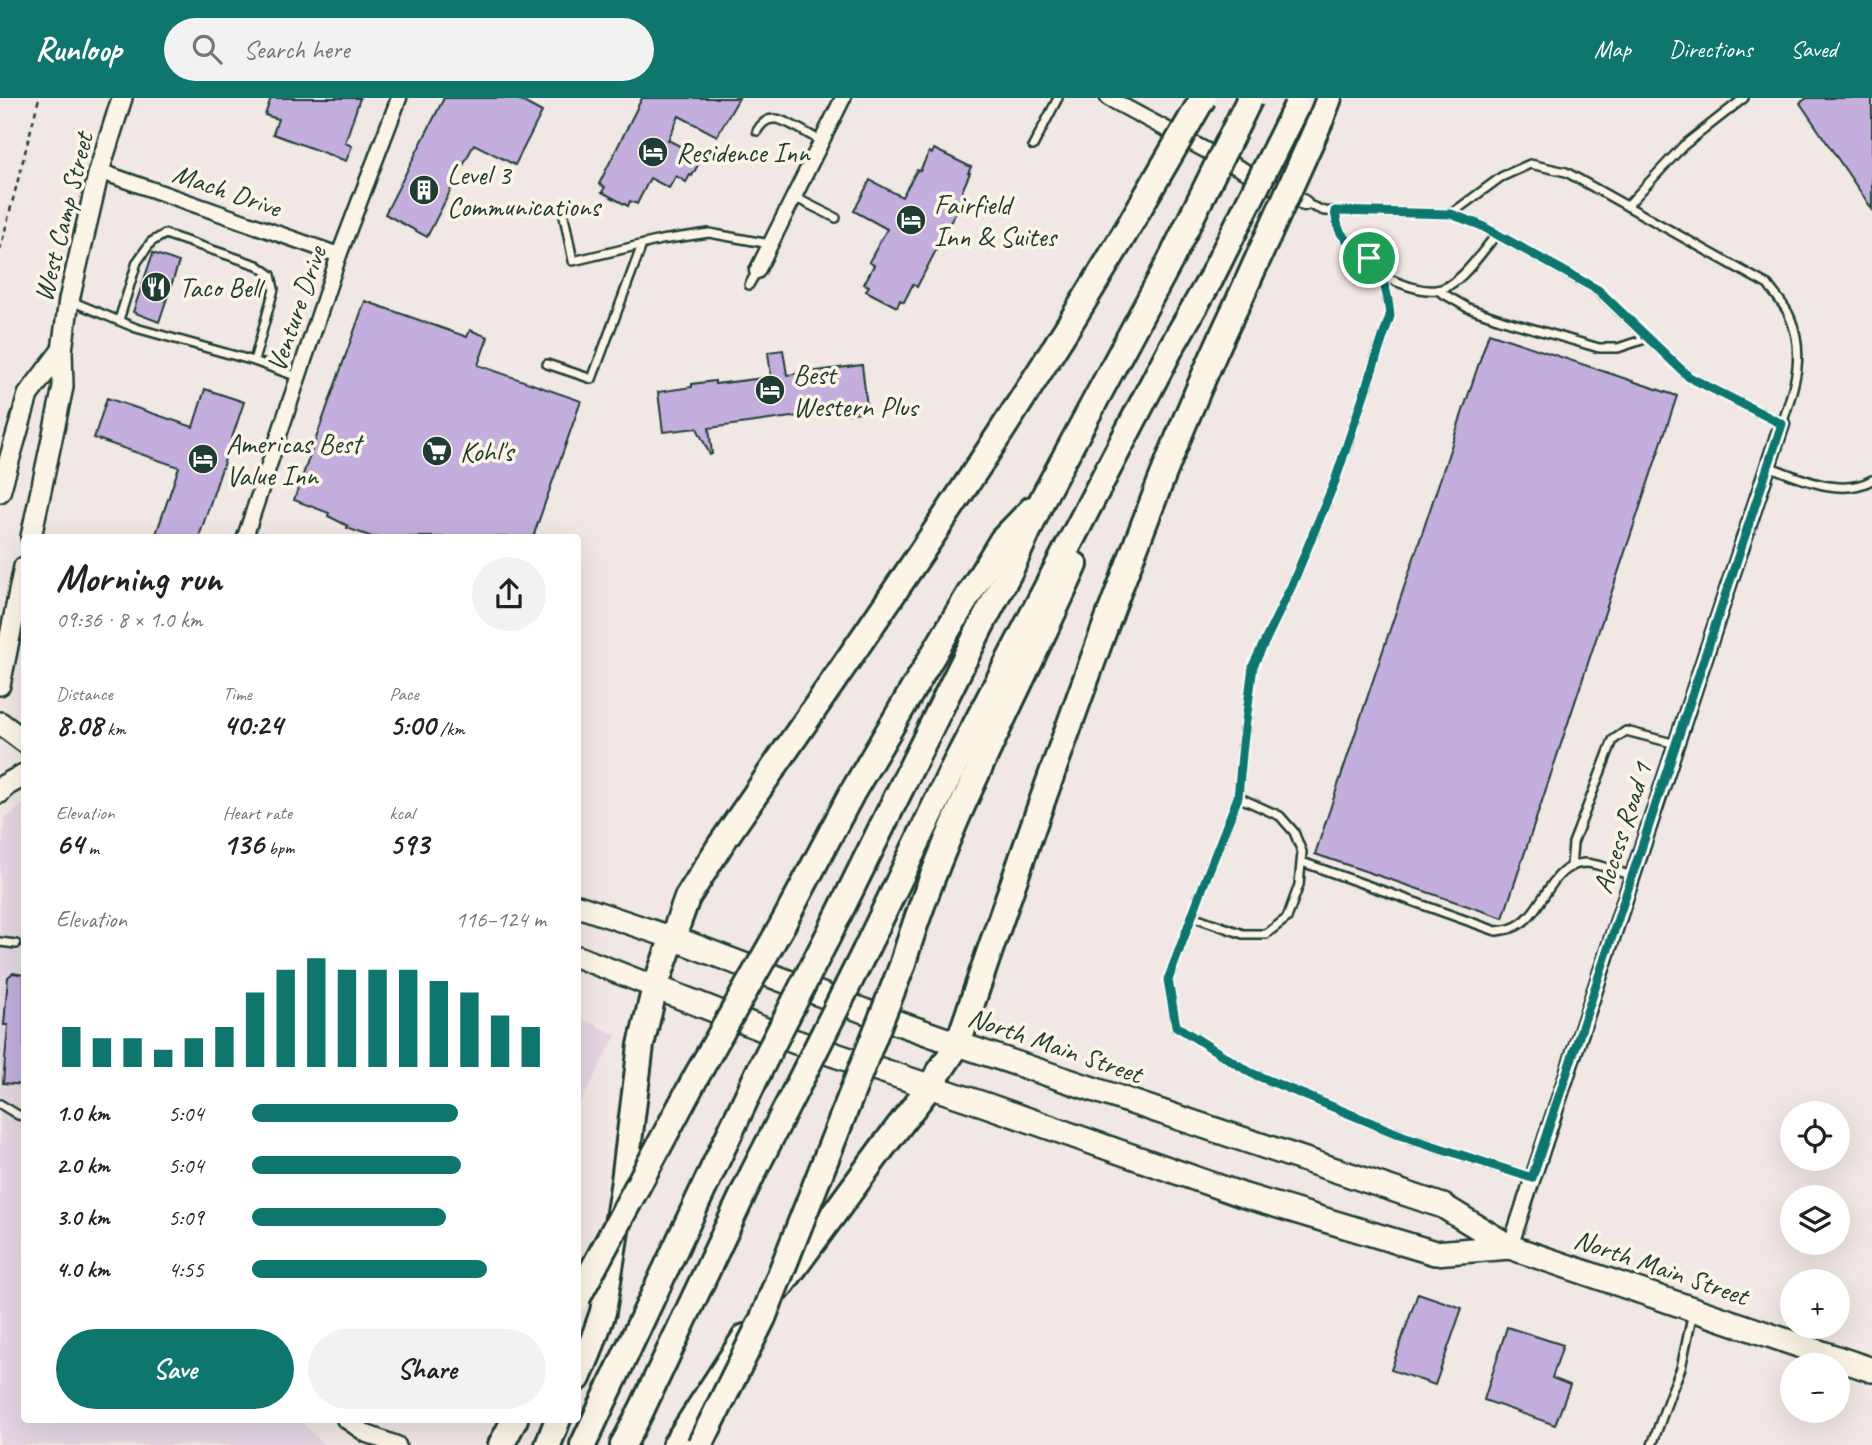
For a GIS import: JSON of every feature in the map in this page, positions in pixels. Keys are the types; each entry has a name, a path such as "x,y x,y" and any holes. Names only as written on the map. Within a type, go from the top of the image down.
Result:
{"highway":[{"path":"581,1371 604,1308 624,1181 641,1045 655,987 687,898 987,454 1071,324 1203,98"},
{"path":"583,1445 759,1071 1010,571 1044,496 1170,261 1250,98"},
{"path":"623,1445 955,764 1172,346 1210,280 1298,103"},
{"path":"676,1445 753,1326 958,1044 1076,704 1144,522 1211,358 1325,108"},
{"path":"700,1445 763,1318 902,966 916,922 971,788 1060,599 1172,346"},
{"path":"581,1291 852,793 1002,540 1044,496"},
{"name":"North Main Street","path":"673,938 958,1044 1443,1206 1510,1247 1872,1370"},
{"name":"North Main Street","path":"655,987 796,1042 1236,1193 1435,1253 1510,1247"},
{"path":"501,1445 513,1423"},
{"path":"548,1445 556,1423"}],"main road":[{"name":"West Camp Street","path":"32,534 63,387 62,350 69,300 99,171 122,98"},
{"name":"West Camp Street","path":"0,492 28,396 62,350"},
{"path":"0,685 21,582"},
{"path":"0,721 21,722"},
{"path":"0,721 21,738"},
{"path":"0,792 4,786 21,776"},
{"name":"North Main Street","path":"581,906 673,938"},
{"name":"North Main Street","path":"581,958 655,987"}],"street":[{"name":"Venture Drive","path":"246,534 339,255 399,98"},
{"path":"757,271 843,98"},
{"path":"1108,98 1304,203"},
{"name":"Mach Drive","path":"99,171 339,255"},
{"name":"Access Road 1","path":"1510,1247 1782,424"},
{"path":"351,1423 367,1434 397,1445"}],"lane":[{"path":"1033,146 1058,98"},
{"path":"1627,206 1684,146 1744,98"},
{"path":"757,131 763,122 773,118 822,142"},
{"path":"1304,203 1324,211 1451,214 1480,225 1598,290 1689,377 1782,424 1795,384 1799,350 1790,316 1768,285 1566,172 1530,164 1502,177 1451,214"},
{"path":"793,196 836,218"},
{"path":"1335,211 1339,231 1369,258 1382,276 1390,316 1335,481 1292,585 1253,666 1238,797 1168,980 1176,1026 1251,1073 1403,1136 1532,1178"},
{"path":"564,216 573,261 709,233 770,244"},
{"path":"119,320 137,262 151,242 165,234 257,265 271,275 274,289 254,361"},
{"path":"1382,276 1418,289 1437,290 1452,284 1497,234"},
{"path":"547,364 592,379 642,245"},
{"path":"749,285 757,271"},
{"path":"1437,290 1468,308 1599,348 1618,348 1648,338"},
{"path":"69,300 136,328 254,361 299,378"},
{"path":"1768,466 1814,482 1842,488 1872,480"},
{"path":"1570,867 1573,843 1613,740 1626,731 1676,744"},
{"path":"1192,916 1243,934 1266,934 1287,918 1299,885 1303,852 1294,832 1280,816 1238,797"},
{"path":"1301,862 1496,931 1513,928 1531,915 1565,869 1585,862 1632,876"},
{"path":"0,942 16,944"},
{"path":"0,1104 21,1116"},
{"path":"1652,1445 1681,1368 1693,1309"}],"path":[{"path":"0,250 39,98"}],"shaded area":[{"path":"21,806 21,1423 304,1423 325,1445 0,1445 0,858 5,819"},
{"path":"581,1018 616,1035 581,1102"}],"building":[{"path":"271,98 360,98 345,143 352,146 346,161 273,134 278,119 265,115"},
{"name":"Level 3 Communications","path":"444,98 516,98 542,112 515,165 474,144 427,237 385,214"},
{"name":"Residence Inn","path":"642,98 739,98 717,136 679,116 668,140 699,156 696,162 699,163 692,176 690,175 686,182 676,176 669,188 650,178 637,204 630,201 628,206 602,192 605,187 599,184"},
{"path":"1807,98 1872,98 1872,209 1800,103"},
{"name":"Fairfield Inn & Suites","path":"934,149 971,167 970,173 962,191 965,194 917,287 913,284 904,302 900,300 897,307 866,291 869,286 864,284 874,265 869,262 887,229 854,211 870,180 902,197 929,152 932,154"},
{"name":"Taco Bell","path":"153,253 179,262 159,322 133,312"},
{"name":"Kohl's","path":"365,301 467,337 470,330 488,337 478,365 581,401 534,534 364,534 347,528 348,526 328,516 329,513 294,500"},
{"path":"1489,333 1677,396 1503,918 1315,854"},
{"name":"Best Western Plus","path":"783,350 787,375 862,365 867,407 860,408 861,412 845,414 845,410 709,428 710,455 697,428 663,432 658,392 692,387 692,384 771,377 768,352"},
{"name":"Americas Best Value Inn","path":"205,389 244,402 200,534 156,534 179,467 94,438 107,398 193,427"},
{"path":"13,973 21,974 21,1085 3,1083 8,1025 4,1025 8,977"},
{"path":"1418,1293 1462,1308 1435,1385 1391,1370"},
{"path":"1507,1327 1563,1345 1552,1378 1570,1385 1555,1425 1484,1400"}],"place":[{"name":"Residence Inn","path":"653,152"},
{"name":"Level 3 Communications","path":"424,190"},
{"name":"Fairfield Inn & Suites","path":"911,220"},
{"name":"Taco Bell","path":"156,287"},
{"name":"Best Western Plus","path":"770,390"},
{"name":"Kohl's","path":"437,451"},
{"name":"Americas Best Value Inn","path":"203,459"}],"route":[{"path":"1335,211 1451,214 1480,225 1598,290 1689,377 1782,424 1532,1178 1403,1136 1251,1073 1176,1026 1168,980 1238,797 1253,666 1292,585 1335,481 1390,316 1382,276 1369,258 1339,231 1335,211"}]}
